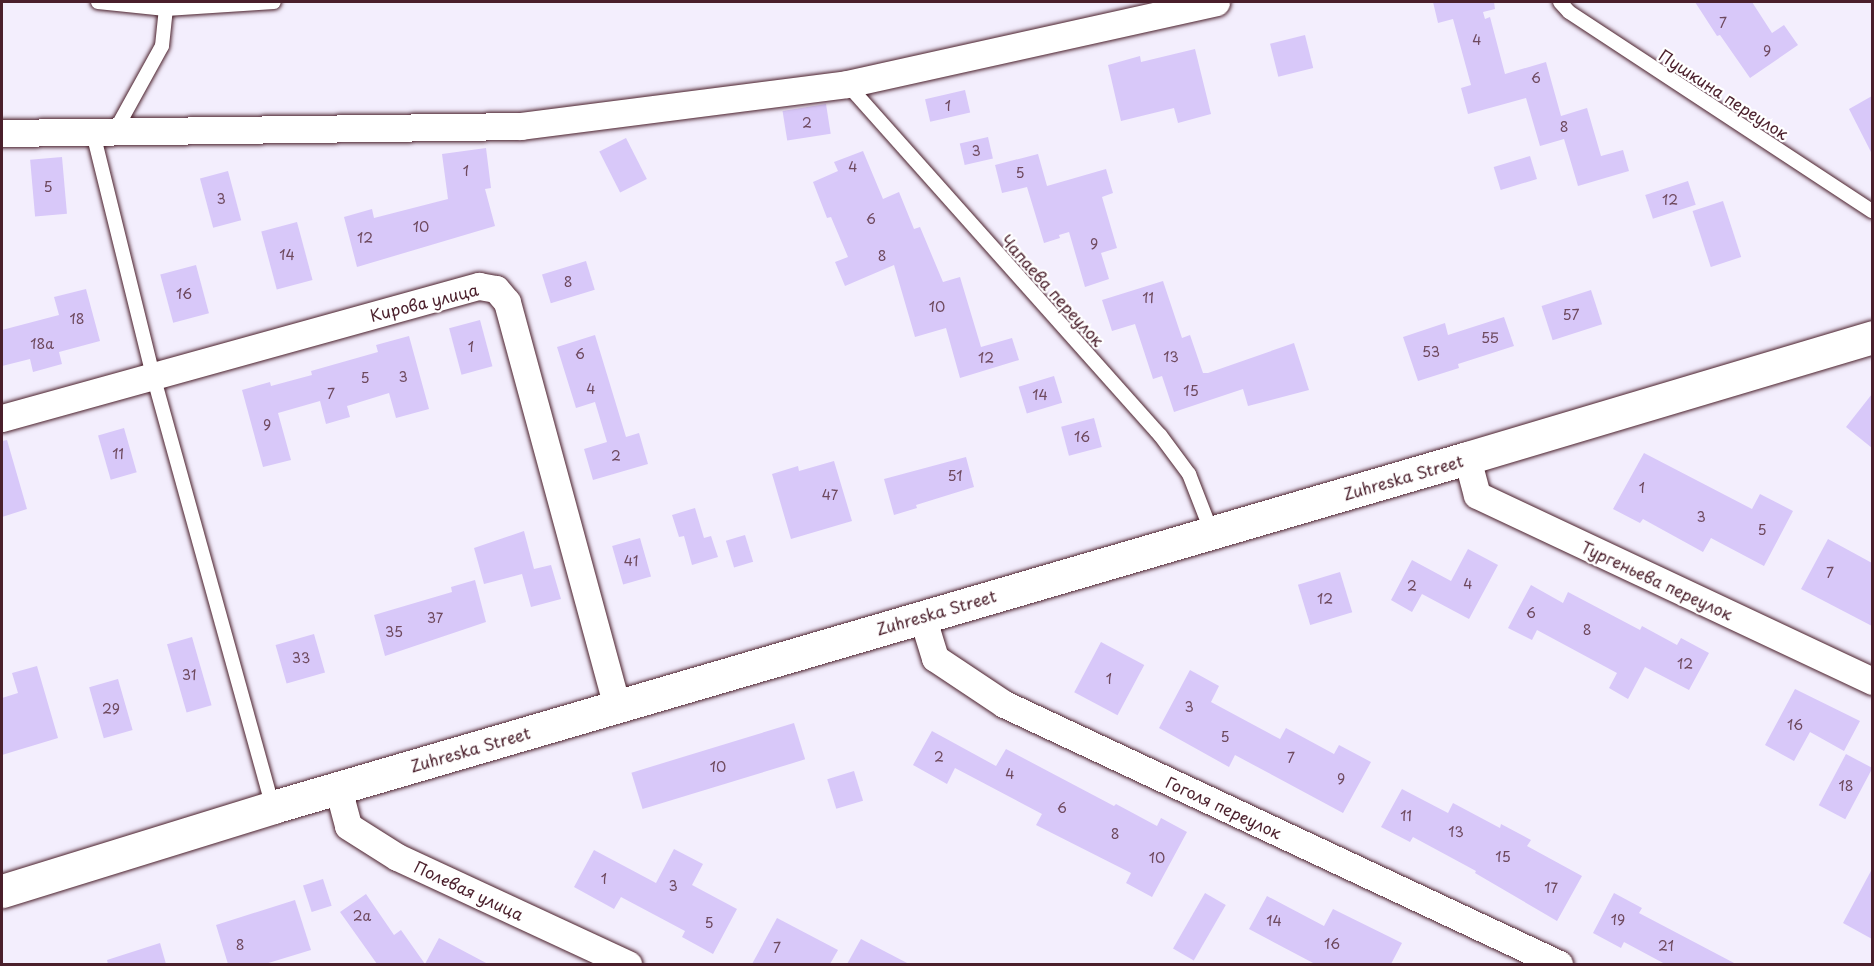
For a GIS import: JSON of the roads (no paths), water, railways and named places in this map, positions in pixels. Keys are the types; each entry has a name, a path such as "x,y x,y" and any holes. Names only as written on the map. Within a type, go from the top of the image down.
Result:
{"street":[{"path":"2,133 521,126 847,84 1216,2"},
{"name":"Кирова улица","path":"2,418 479,286 496,289 507,302 617,706"},
{"name":"Zuhreska Street","path":"2,891 273,807 1212,533 1872,337"},
{"name":"Тургеньева переулок","path":"1467,458 1477,495 1872,681"},
{"name":"Гоголя переулок","path":"922,616 935,658 1004,705 1559,964"},
{"name":"Полевая улица","path":"338,788 348,826 397,857 628,964"}],"lane":[{"path":"98,2 166,9 274,2"},
{"name":"Пушкина переулок","path":"1560,2 1569,12 1872,211"},
{"path":"166,9 162,46 104,132 153,375 273,807"},
{"name":"Чапаева переулок","path":"847,84 1160,435 1189,474 1212,533"}]}
